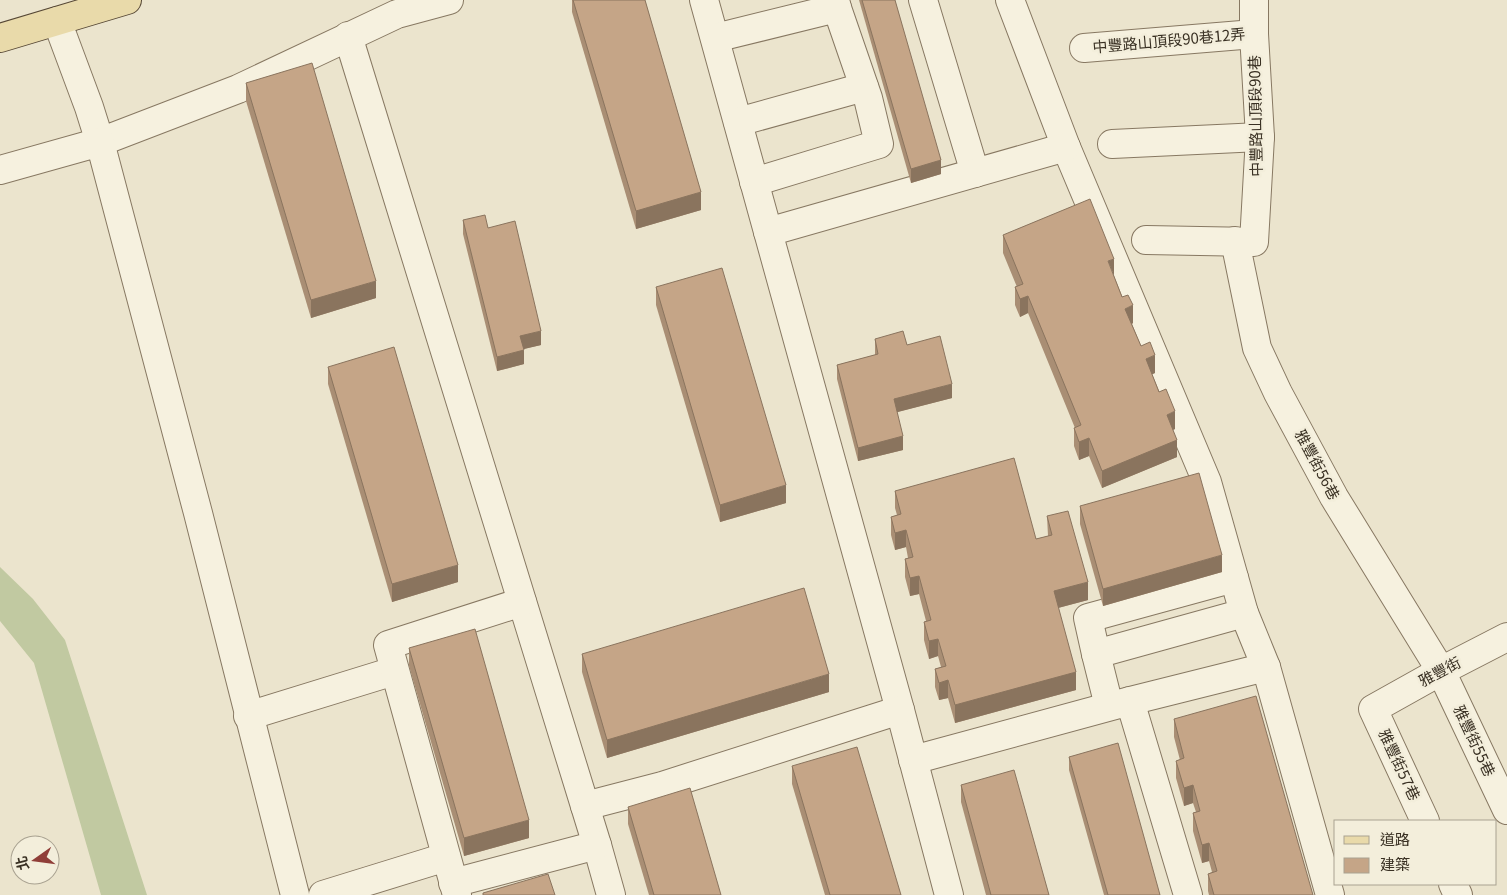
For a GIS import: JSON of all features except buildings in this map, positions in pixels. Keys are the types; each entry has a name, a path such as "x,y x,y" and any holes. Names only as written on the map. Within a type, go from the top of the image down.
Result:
{"main road":[{"path":"0,38 127,0"}],"street":[{"path":"0,170 100,142 238,89 397,14 449,0"},
{"path":"704,0 914,760 949,895"},
{"path":"923,0 975,173"},
{"path":"1010,0 1066,147 1207,482 1244,612 1266,667 1330,895"},
{"name":"中豐路山頂段90巷","path":"1235,241 1254,242 1260,137 1254,0"},
{"path":"715,38 836,4 864,87 879,144 754,182"},
{"path":"57,21 90,107 100,142 198,513 295,895"},
{"name":"中豐路山頂段90巷12弄","path":"1084,48 1254,34"},
{"path":"348,36 611,895"},
{"path":"738,122 864,87"},
{"path":"1112,144 1260,137"},
{"path":"768,232 1066,147"},
{"path":"1146,240 1235,241"},
{"name":"雅豐街56巷","path":"1235,241 1257,348 1278,393 1334,498 1441,671"},
{"path":"1188,895 1119,703 1096,654 1088,618 1234,578"},
{"path":"522,602 388,645 455,889 597,845"},
{"path":"1096,654 1244,612"},
{"name":"雅豐街","path":"1373,709 1507,637"},
{"path":"914,760 1119,703 1266,667"},
{"path":"248,716 394,671"},
{"name":"雅豐街55巷","path":"1441,671 1507,810"},
{"name":"雅豐街57巷","path":"1373,709 1424,820"},
{"path":"585,806 662,786 900,710"},
{"path":"323,895 446,857"}],"green space":[{"path":"0,567 33,599 65,640 147,895 101,895 34,663 0,621"}]}
